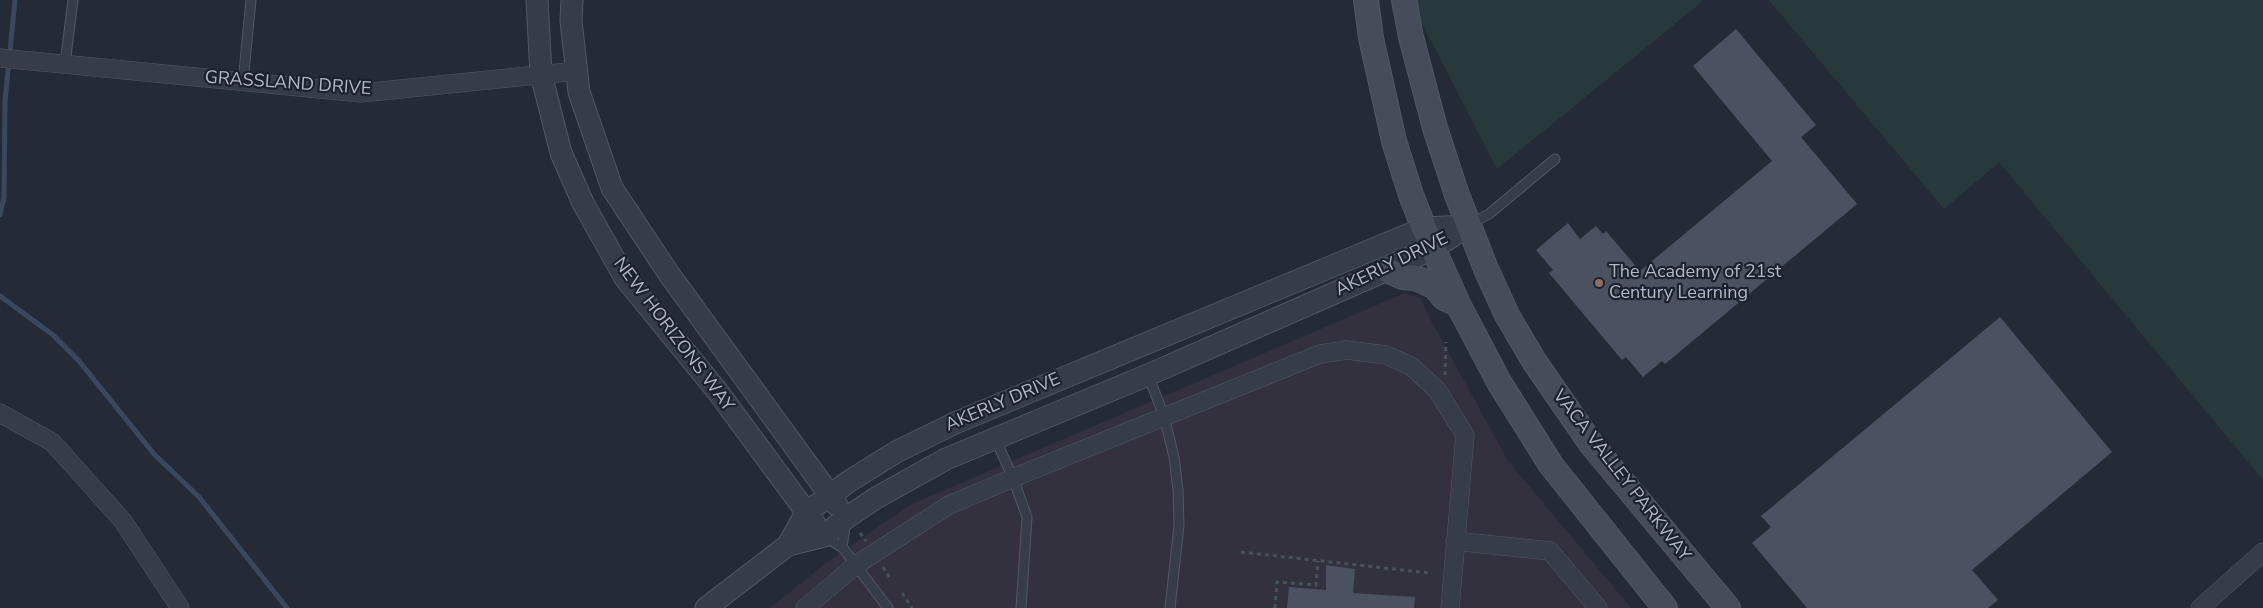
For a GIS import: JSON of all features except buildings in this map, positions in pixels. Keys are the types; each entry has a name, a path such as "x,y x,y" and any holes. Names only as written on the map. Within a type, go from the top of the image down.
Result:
{"main road":[{"path":"1366,0 1371,38 1394,141 1429,238 1460,306 1499,382 1551,465 1665,608"},
{"name":"VACA VALLEY PARKWAY","path":"1404,0 1411,37 1435,128 1468,226 1507,315 1558,397 1592,445 1728,608"},
{"path":"1387,270 1402,277 1423,280 1435,287 1444,298 1460,306"}],"street":[{"name":"NEW HORIZONS WAY","path":"536,0 542,74 561,153 583,203 625,278 718,392 806,513 833,541"},
{"name":"NEW HORIZONS WAY","path":"572,0 571,20 579,92 612,188 674,282 846,518"},
{"name":"GRASSLAND DRIVE","path":"0,58 360,93 577,71"},
{"name":"AKERLY DRIVE","path":"706,608 788,545 806,513 896,452 955,423 1429,238 1468,226"},
{"name":"AKERLY DRIVE","path":"788,545 833,541 846,518 915,475 946,459 1148,375 1387,270 1429,238"},
{"path":"805,608 856,565 949,505 1320,354 1347,350 1386,355 1411,366 1438,390 1465,435 1450,608"},
{"path":"0,413 52,442 123,521 180,608"},
{"path":"1456,541 1550,551 1598,608"},
{"path":"2200,608 2263,552"}],"lane":[{"path":"65,64 72,0"},
{"path":"243,82 251,0"},
{"path":"1468,226 1489,214 1555,159"},
{"path":"1148,375 1164,416 1174,457 1178,490 1179,525 1170,608"},
{"path":"995,438 1013,478 1027,517 1021,608"},
{"path":"833,541 856,565 888,608"}],"path":[{"path":"1444,383 1446,342"},
{"path":"1241,552 1429,573"},
{"path":"878,560 890,578"},
{"path":"1275,608 1277,582 1316,585 1318,561"},
{"path":"902,593 912,608"}],"shaded area":[{"path":"1410,0 1704,0 1497,169"},
{"path":"1769,0 2263,0 2263,480 1999,162 1944,209"},
{"path":"1405,293 1420,298 1508,461 1631,608 770,608 829,561 912,504"}],"waterway":[{"path":"0,215 4,197 5,101 15,0"},
{"path":"0,296 53,335 79,361 154,454 199,497 287,608"}],"place":[{"name":"The Academy of 21st Century Learning","path":"1599,283"}]}
